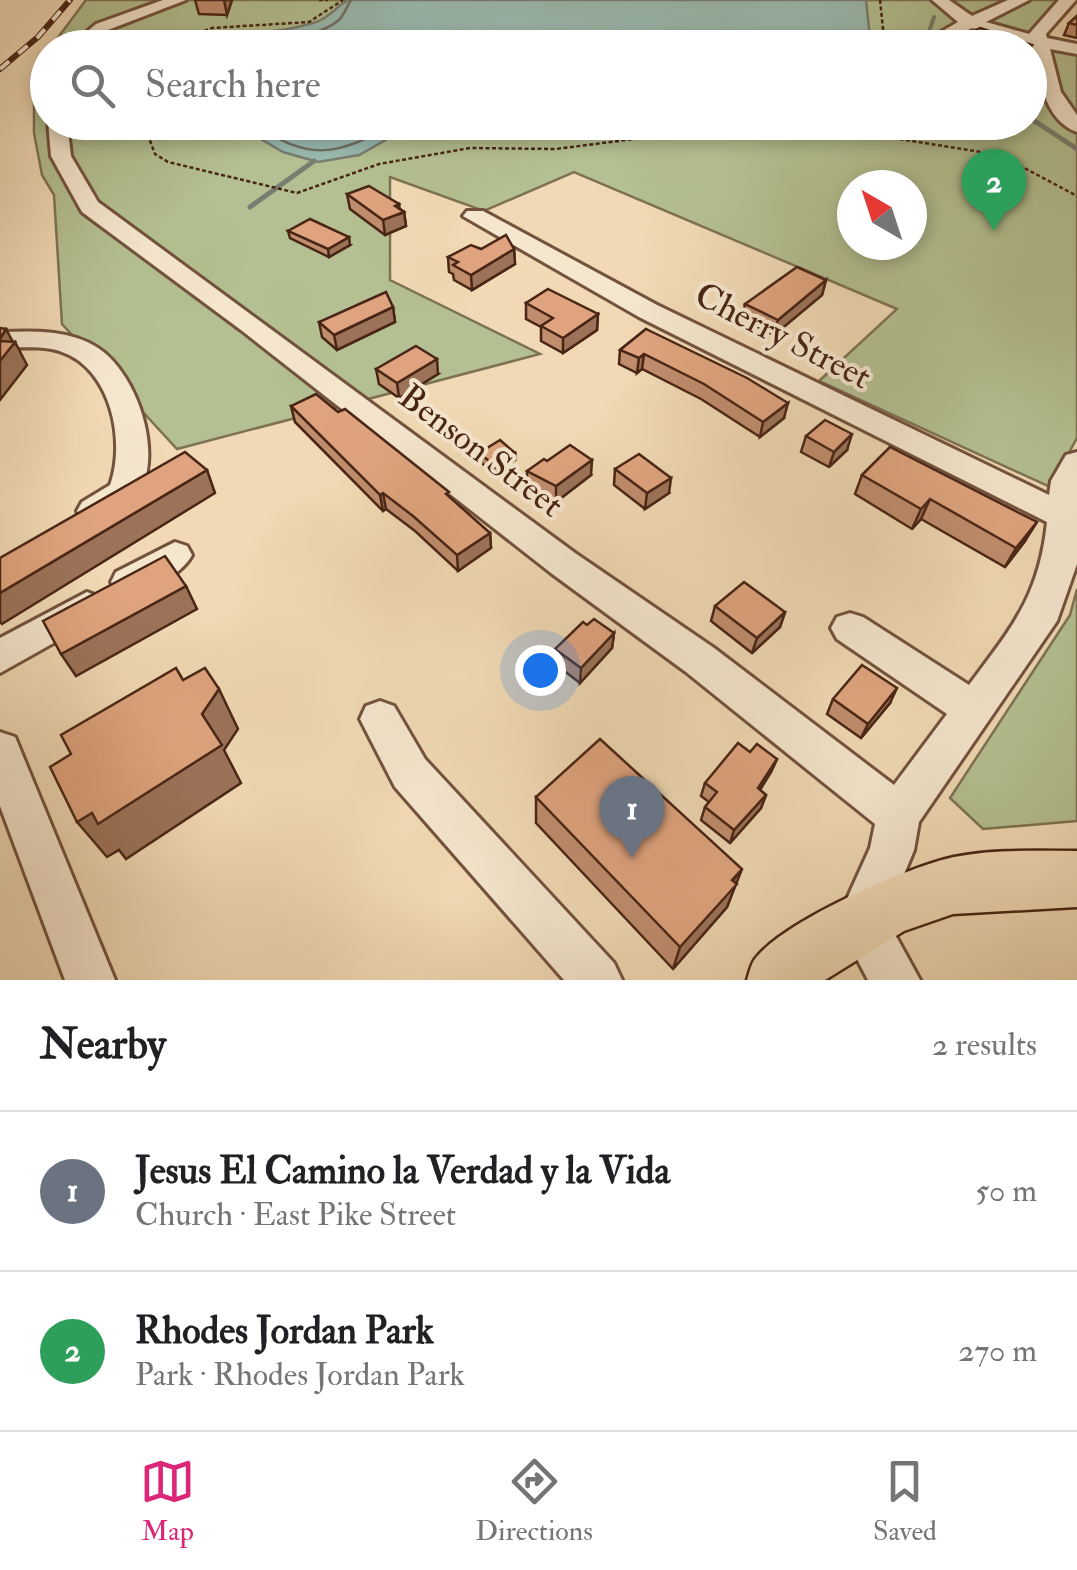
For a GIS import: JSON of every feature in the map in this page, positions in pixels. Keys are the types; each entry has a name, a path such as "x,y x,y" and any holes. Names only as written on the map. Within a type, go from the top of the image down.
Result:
{"main road":[{"path":"777,980 805,956 861,921 949,886 1077,880"}],"street":[{"path":"141,0 172,3"},
{"path":"940,0 950,12 1002,30"},
{"path":"953,30 1021,0"},
{"path":"1039,30 1068,0"},
{"path":"99,30 172,3"},
{"path":"1047,42 1077,49"},
{"path":"1047,62 1077,67"},
{"path":"1047,87 1077,126"},
{"name":"Benson Street","path":"59,140 61,156 74,186 90,207 562,563 700,660 898,815"},
{"name":"Cherry Street","path":"476,216 648,311 1061,515"},
{"path":"0,340 40,338 68,343 94,357 120,388 134,466 123,493 62,530"},
{"path":"895,980 861,921 892,850 898,815 1038,621 1060,563 1061,515 1067,480 1077,463"},
{"path":"0,657 174,555"},
{"path":"850,628 974,710"},
{"path":"380,719 410,773 597,980"},
{"path":"0,751 90,980"}],"path":[{"path":"319,0 328,0"},
{"path":"211,30 309,22 343,0"},
{"path":"880,0 884,30"},
{"path":"150,140 155,154 164,160 285,192 307,192 379,164 451,150 572,148 626,140"},
{"path":"904,140 1000,155 1077,196"}],"green space":[{"path":"86,0 1075,0 1046,30 64,30"},
{"path":"1047,36 1077,43 1077,438 1050,487 819,381 897,309 574,172 484,211 390,177 390,280 540,354 177,449 62,324 54,195 42,175 35,140 1047,140"},
{"path":"1077,589 1077,821 983,829 950,798 1070,615"}],"water":[{"path":"348,0 866,0 869,30 280,30 321,20"},
{"path":"263,140 386,140 359,155 318,162 283,152"}],"building":[{"path":"369,186 399,204 395,206 404,212 383,220 347,194"},
{"path":"310,219 349,237 328,249 288,231"},
{"path":"506,235 514,249 471,275 453,265 458,262 448,257 471,245 481,249"},
{"path":"797,267 826,280 778,320 745,304"},
{"path":"548,289 598,314 563,338 541,326 553,318 526,303"},
{"path":"386,292 393,307 334,335 319,322"},
{"path":"646,329 747,378 788,403 763,422 704,384 644,354 639,358 620,350"},
{"path":"0,341 15,342 0,361"},
{"path":"416,346 437,359 397,383 376,369"},
{"path":"316,394 338,412 345,409 449,492 446,494 490,533 457,555 413,516 383,493 380,495 291,406"},
{"path":"825,420 852,434 834,452 806,436"},
{"path":"500,440 515,453 494,465 479,453"},
{"path":"570,445 592,460 556,486 527,471 544,459 547,461"},
{"path":"890,447 1037,522 1016,548 930,499 921,509 862,475"},
{"path":"185,452 207,470 0,593 0,558"},
{"path":"639,454 671,478 647,493 615,469"},
{"path":"165,556 186,586 61,654 43,621"},
{"path":"744,582 785,612 757,638 715,606"},
{"path":"594,619 614,633 581,668 555,649 583,622 587,625"},
{"path":"862,665 897,688 868,724 833,699"},
{"path":"176,668 183,680 205,668 219,689 202,714 222,745 98,824 92,813 77,822 50,767 71,754 61,735"},
{"path":"600,739 742,869 732,880 737,884 680,947 536,797"},
{"path":"738,743 750,752 757,744 777,759 758,788 766,795 734,830 705,807 717,792 705,783"}],"waterway":[{"path":"930,30 934,17"},
{"path":"1047,129 1077,149"},
{"path":"250,207 314,161"}],"railway":[{"path":"44,30 70,0"},
{"path":"0,69 30,44"}],"place":[{"name":"Rhodes Jordan Park","path":"994,231"},
{"name":"Jesus El Camino la Verdad y la Vida","path":"632,858"}]}
